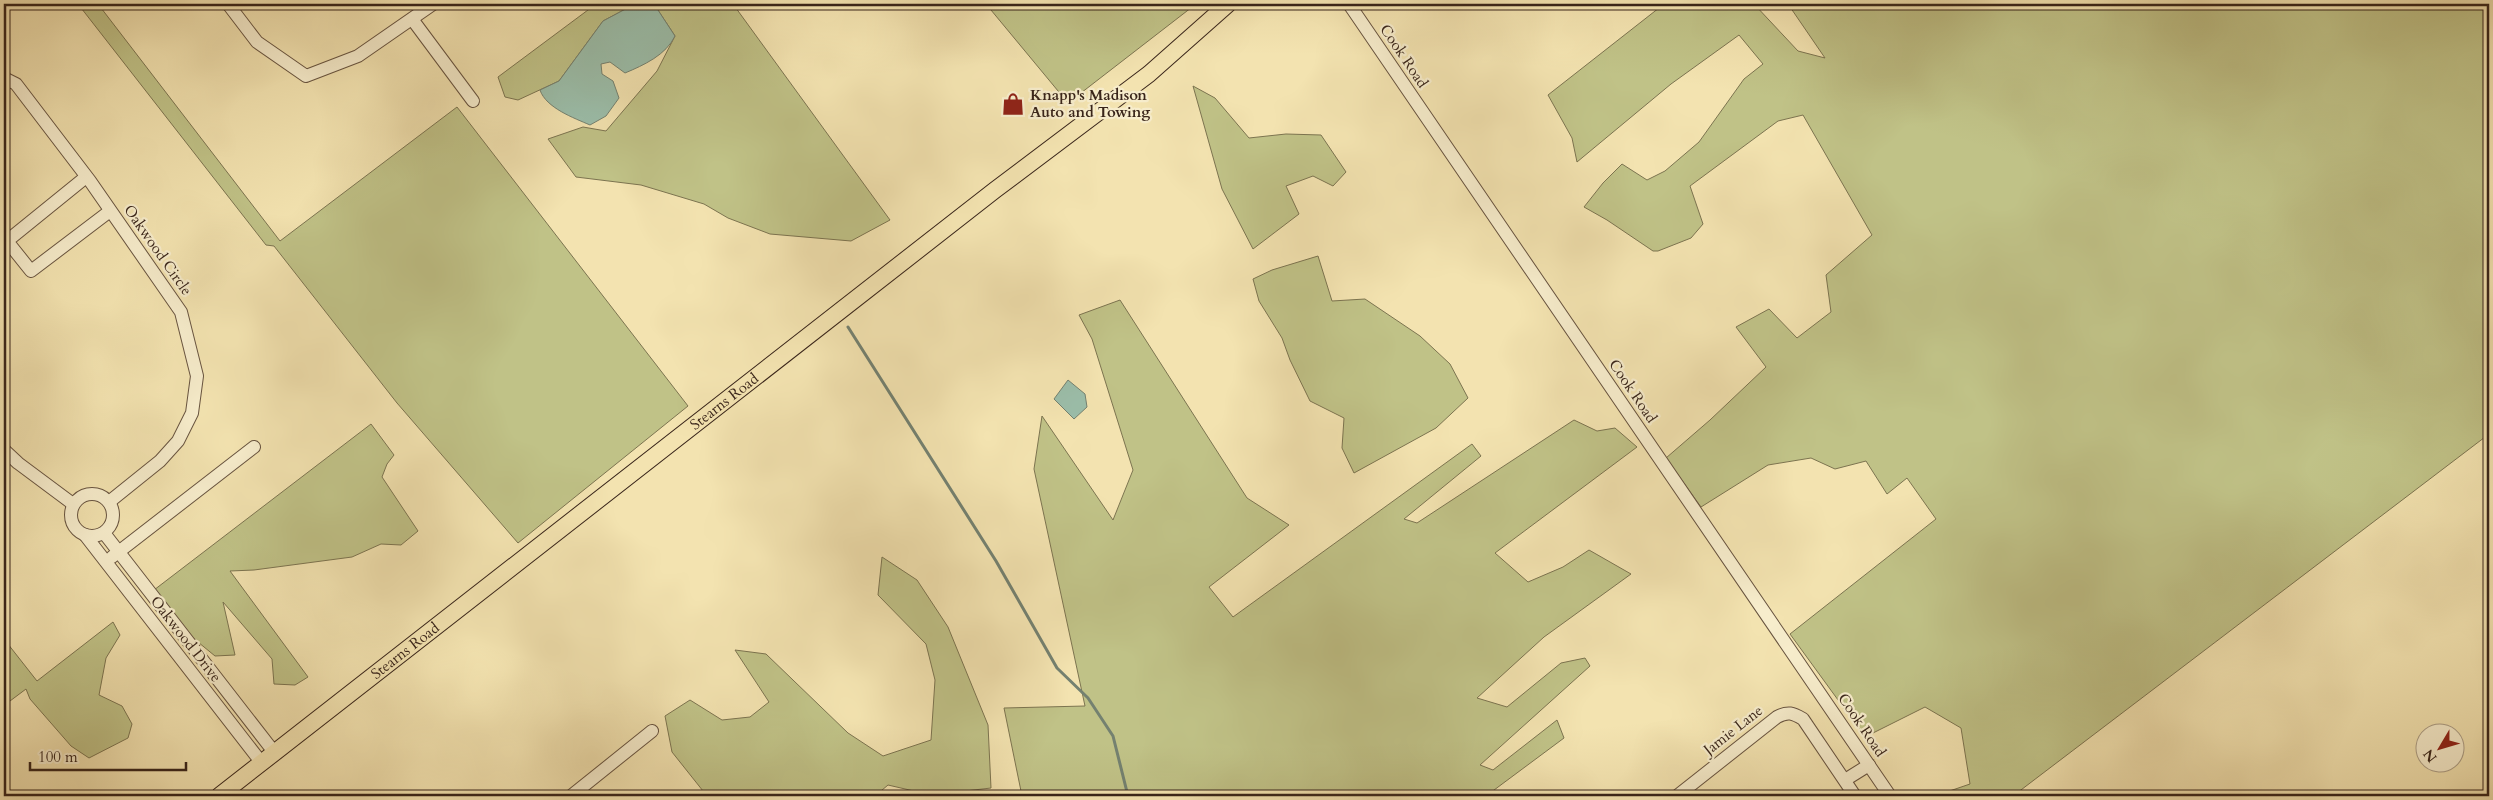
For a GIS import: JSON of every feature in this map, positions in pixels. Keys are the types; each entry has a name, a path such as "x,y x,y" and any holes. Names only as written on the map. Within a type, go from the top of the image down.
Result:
{"main road":[{"name":"Stearns Road","path":"219,796 988,196 1145,77 1228,4"}],"street":[{"path":"228,4 257,42 306,76 358,56 434,4"},
{"name":"Cook Road","path":"1349,4 1890,796"},
{"path":"412,19 473,101"},
{"name":"Oakwood Circle","path":"4,78 16,84 110,210 181,312 197,376 192,412 178,441 155,466 109,502"},
{"path":"86,177 7,241 31,271 110,210"},
{"path":"106,561 254,447"},
{"path":"4,450 18,463 73,504"},
{"path":"91,493 105,497 109,502 114,516 109,529 104,533 97,536 85,535 73,525 71,512 73,504 84,495 91,493"},
{"name":"Oakwood Drive","path":"104,533 274,752"},
{"name":"Oakwood Drive","path":"85,535 261,762"},
{"name":"Jamie Lane","path":"1676,796 1786,712 1793,713 1803,719 1855,796"},
{"path":"571,796 652,731"},
{"path":"1845,780 1869,764"}],"green space":[{"path":"78,4 98,4 280,241 457,107 688,406 518,543 397,403 274,246 266,245"},
{"path":"596,4 635,4 603,21 559,81 518,100 505,97 498,77"},
{"path":"654,4 733,4 890,220 851,241 770,234 728,218 704,204 641,185 576,177 548,139 583,127 606,131 657,71 675,36"},
{"path":"986,4 1196,4 1068,103"},
{"path":"1664,4 1754,4 1798,51 1825,58 1788,4 2489,4 2489,434 2013,796 1935,796 1970,784 1961,728 1925,707 1865,737 1790,634 1936,519 1907,478 1887,494 1866,461 1835,469 1811,458 1768,465 1701,507 1666,458 1710,420 1766,367 1736,327 1769,309 1797,338 1831,312 1826,275 1872,235 1803,115 1778,121 1690,186 1703,224 1691,238 1658,251 1653,251 1584,207 1603,183 1622,164 1647,180 1665,171 1699,142 1744,79 1763,64 1739,35 1671,84 1577,162 1572,138 1548,95"},
{"path":"1193,86 1215,98 1249,138 1286,134 1321,135 1346,172 1333,186 1313,176 1286,186 1299,214 1253,249 1222,189"},
{"path":"1318,256 1332,301 1365,299 1420,336 1450,364 1468,398 1436,428 1354,473 1342,448 1344,418 1310,401 1290,360 1282,338 1259,301 1253,279 1272,270"},
{"path":"1120,300 1247,498 1289,525 1209,587 1233,617 1472,444 1481,456 1404,519 1417,523 1574,420 1597,431 1615,428 1637,447 1495,553 1528,582 1563,567 1589,550 1631,574 1544,637 1477,698 1507,707 1561,663 1585,658 1590,666 1480,765 1493,770 1557,720 1564,738 1486,796 1022,796 1004,708 1085,706 1034,469 1042,416 1113,520 1133,470 1092,339 1079,315"},
{"path":"371,424 394,455 387,464 382,477 418,531 401,545 381,544 352,557 254,570 230,571 308,677 295,685 274,684 272,659 223,602 235,655 215,656 187,633 154,590"},
{"path":"882,557 917,580 948,627 988,725 991,788 931,795 888,785 875,796 707,796 672,752 665,716 690,700 722,720 750,717 769,702 735,650 766,654 848,733 883,756 931,740 935,680 926,644 878,595"},
{"path":"113,622 120,635 106,658 99,695 122,706 132,724 128,738 89,758 71,746 30,699 26,689 6,704 4,703 4,639 37,681"}],"shaded area":[{"path":"635,4 654,4 675,36 666,49 647,63 625,73 610,62 601,64 602,74 613,81 619,98 606,116 590,125 561,112 548,102 540,90 559,81 603,21"},
{"path":"1068,380 1085,394 1087,407 1074,419 1054,399"}],"waterway":[{"path":"848,327 996,561 1057,668 1088,698 1113,736 1128,796"}],"place":[{"name":"Knapp's Madison Auto and Towing","path":"1013,104"}]}
